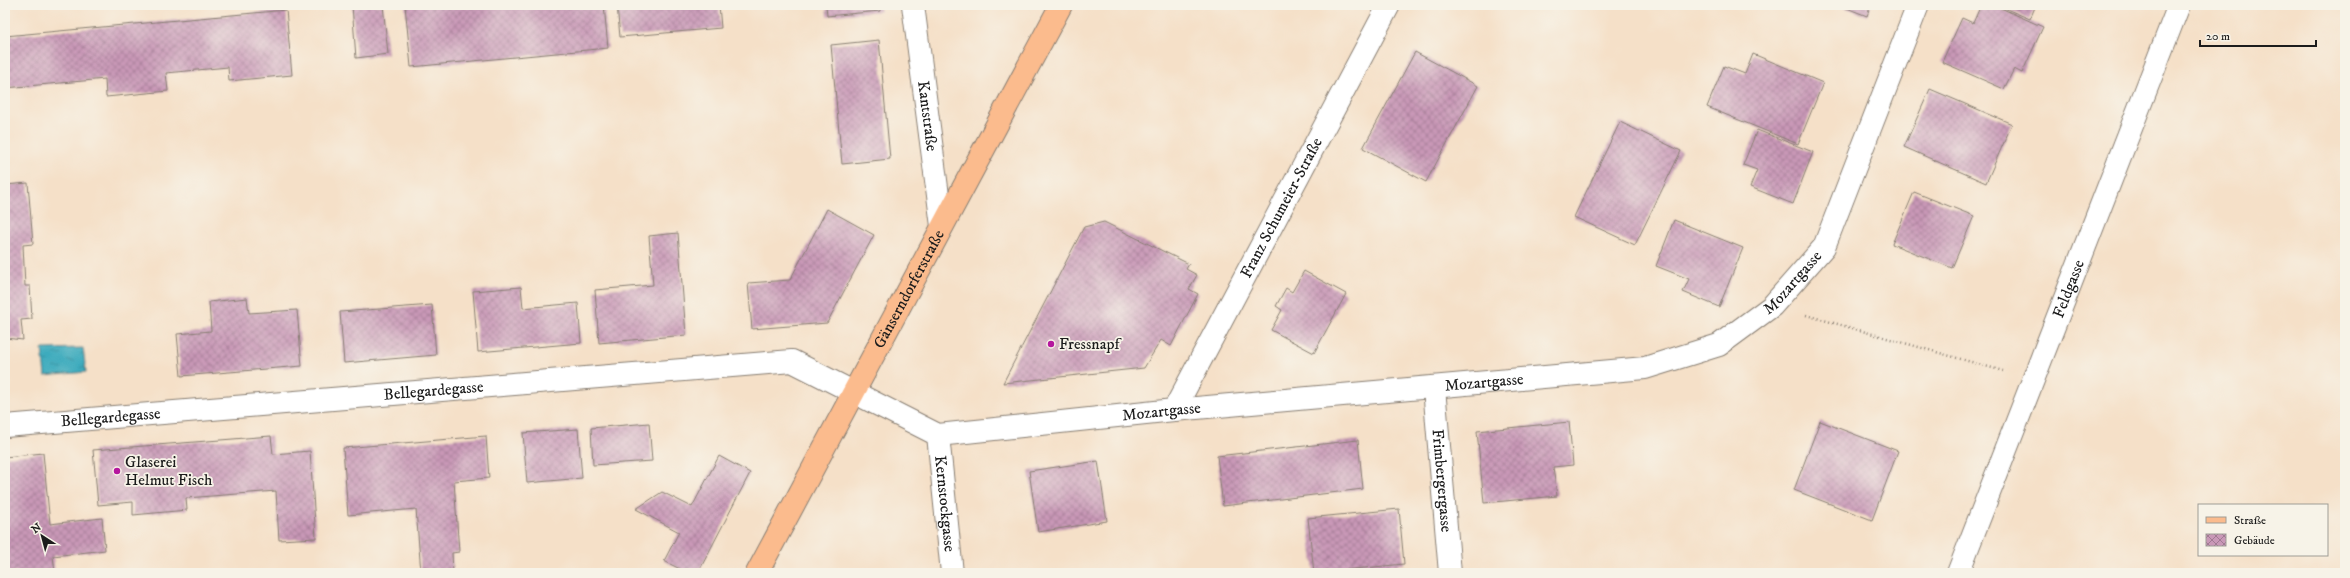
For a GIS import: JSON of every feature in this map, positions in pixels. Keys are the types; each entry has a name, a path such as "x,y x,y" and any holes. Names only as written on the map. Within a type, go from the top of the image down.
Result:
{"main road":[{"name":"Gänserndorferstraße","path":"757,573 1060,5"}],"street":[{"name":"Kantstraße","path":"913,5 942,226"},
{"name":"Franz Schumeier-Straße","path":"1174,410 1389,5"},
{"name":"Mozartgasse","path":"938,435 1174,410 1645,368 1719,345 1772,306 1824,247 1918,5"},
{"name":"Feldgasse","path":"1958,573 2180,5"},
{"name":"Bellegardegasse","path":"5,426 792,361 854,392"},
{"name":"Frimbergergasse","path":"1434,388 1450,573"},
{"path":"854,392 938,435"},
{"name":"Kernstockgasse","path":"938,435 952,573"}],"path":[{"path":"1772,306 2034,380"}],"water":[{"path":"83,348 86,372 45,376 42,349"}],"building":[{"path":"352,5 383,5 388,54 356,58"},
{"path":"405,5 604,5 608,48 411,67"},
{"path":"617,5 719,5 721,28 620,37"},
{"path":"826,5 880,5 880,11 827,16"},
{"path":"1839,5 1871,5 1867,16"},
{"path":"1981,5 1994,5 2043,27 2022,73 2014,69 2004,89 1942,62 1962,18 1973,23"},
{"path":"1997,5 2036,5 2030,19"},
{"path":"286,10 292,75 229,81 228,67 166,73 168,91 106,97 105,79 5,88 5,36"},
{"path":"879,40 890,159 842,164 831,45"},
{"path":"1415,52 1478,86 1426,182 1363,148"},
{"path":"1753,54 1823,83 1798,144 1707,107 1724,66 1745,74"},
{"path":"1930,89 2012,124 1986,183 1904,147"},
{"path":"1620,122 1681,151 1635,245 1574,217"},
{"path":"1757,130 1813,152 1793,204 1750,187 1757,170 1743,165"},
{"path":"28,183 33,244 23,245 25,286 30,286 32,319 21,320 23,340 5,338 5,185"},
{"path":"1914,192 1974,216 1952,268 1892,244"},
{"path":"827,209 874,235 827,323 752,329 748,283 790,280"},
{"path":"1674,220 1743,248 1719,307 1683,292 1689,279 1656,266"},
{"path":"1104,222 1189,264 1186,269 1197,275 1189,289 1198,294 1171,346 1161,340 1144,368 1003,383 1084,227"},
{"path":"678,233 686,335 599,343 595,290 653,285 649,236"},
{"path":"1304,271 1346,294 1314,353 1271,330 1282,310 1276,306 1286,288 1292,292"},
{"path":"521,287 523,308 578,303 581,343 478,352 473,291"},
{"path":"247,298 249,313 297,310 302,366 181,376 177,334 211,331 209,302"},
{"path":"432,305 436,355 344,363 340,312"},
{"path":"1820,421 1898,451 1872,520 1794,490"},
{"path":"1569,422 1573,465 1553,467 1557,496 1484,503 1477,431"},
{"path":"649,423 652,461 593,465 591,428"},
{"path":"578,429 582,478 527,483 523,433"},
{"path":"271,436 273,454 310,451 316,538 279,540 276,491 186,498 187,510 133,515 133,502 98,505 93,450"},
{"path":"486,436 489,478 454,481 459,552 452,553 453,573 421,573 416,509 348,515 343,448"},
{"path":"1358,440 1363,489 1223,506 1217,456"},
{"path":"43,453 50,524 102,518 105,550 53,556 55,573 5,573 5,457"},
{"path":"719,456 750,473 698,573 688,573 664,561 679,532 636,509 662,492 692,507"},
{"path":"1098,461 1107,521 1038,532 1029,471"},
{"path":"1399,509 1404,564 1314,573 1308,518"}],"place":[{"name":"Fressnapf","path":"1051,344"},
{"name":"Glaserei Helmut Fisch","path":"117,471"}]}
